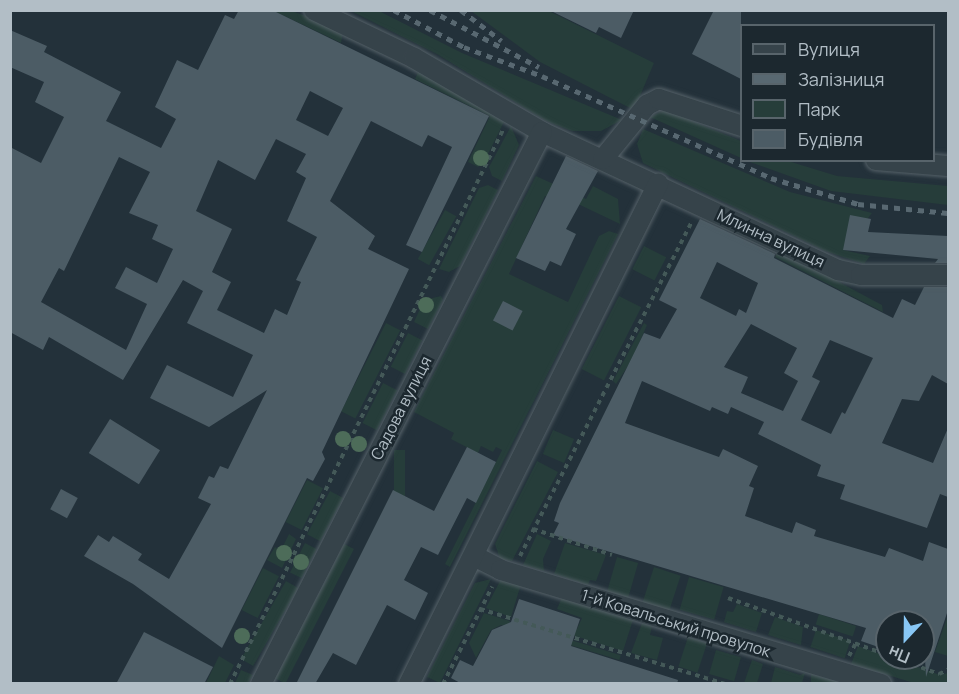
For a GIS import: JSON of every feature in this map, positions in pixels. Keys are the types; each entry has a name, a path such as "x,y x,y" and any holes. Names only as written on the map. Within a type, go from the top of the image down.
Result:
{"street":[{"name":"Млинна вулиця","path":"314,10 392,46 542,132 849,274 948,274"},
{"path":"603,159 647,105 659,99 740,126"},
{"name":"Садова вулиця","path":"261,684 542,132"},
{"path":"900,162 948,166"},
{"path":"409,684 658,184"},
{"name":"1-й Ковальський провулок","path":"474,556 501,570 881,684"}],"path":[{"path":"230,684 511,114"},
{"path":"443,684 501,570 516,563 700,204"},
{"path":"533,529 612,555"},
{"path":"728,598 875,651"},
{"path":"480,609 726,684"},
{"path":"928,670 939,674 948,670"}],"green space":[{"path":"274,11 292,11 333,26 343,32 341,43"},
{"path":"351,11 379,11 462,53 622,120 601,131 572,131 546,121 437,54"},
{"path":"471,11 549,11 654,63 634,110 540,62"},
{"path":"419,70 504,122 485,160 478,167 468,162 490,116 415,79"},
{"path":"665,110 740,141 740,158 650,117"},
{"path":"511,126 519,145 502,181 492,176 489,167"},
{"path":"643,129 790,192 872,213 843,250 870,256 864,264 825,251 643,163 637,144"},
{"path":"750,162 791,162 837,176 948,186 948,205 831,191"},
{"path":"536,176 586,199 593,186 618,199 620,224 578,204 575,210 545,196 509,274 568,302 599,236 609,231 618,234 450,567 445,564 502,450 496,447 493,452 481,446 478,453 451,439 454,433 414,412"},
{"path":"488,185 498,190 460,266 449,272 439,269 479,188"},
{"path":"445,210 456,216 429,265 418,259"},
{"path":"644,246 666,257 654,281 632,269"},
{"path":"779,250 882,305 883,312 775,257"},
{"path":"441,296 443,300 428,329 414,322 424,300"},
{"path":"619,296 641,307 604,380 582,369"},
{"path":"386,323 400,330 355,418 341,411"},
{"path":"644,323 647,325 632,360 616,384 613,381"},
{"path":"408,333 422,340 405,374 391,367"},
{"path":"383,383 397,390 377,430 363,423"},
{"path":"553,430 574,439 564,463 543,454"},
{"path":"394,450 405,450 405,534 394,534"},
{"path":"537,461 558,472 512,561 500,559 495,544"},
{"path":"307,480 323,488 302,530 286,522"},
{"path":"330,491 343,498 320,541 307,534"},
{"path":"289,534 296,539 282,568 267,560 275,547 281,550"},
{"path":"537,534 551,541 543,559 544,571 523,565"},
{"path":"305,543 317,549 302,578 290,572"},
{"path":"565,543 606,555 596,581 590,580 588,585 554,574"},
{"path":"344,544 354,549 285,684 276,679"},
{"path":"617,557 638,563 628,598 607,592"},
{"path":"654,567 681,576 669,611 643,602"},
{"path":"263,568 279,576 258,618 242,610"},
{"path":"689,577 724,587 714,620 680,610"},
{"path":"491,579 440,683 427,677 475,583"},
{"path":"501,579 521,584 511,617 486,608"},
{"path":"286,581 298,588 253,666 241,659"},
{"path":"562,597 633,620 623,651 553,629 555,621 577,629 582,618 557,609"},
{"path":"737,604 762,613 756,632 724,622 727,611 733,612"},
{"path":"484,613 510,621 508,627 501,625 491,630 476,658 469,643"},
{"path":"819,614 856,626 853,637 816,624"},
{"path":"775,617 803,627 801,645 768,635"},
{"path":"947,618 948,656 935,652"},
{"path":"642,623 652,626 650,635 663,638 657,660 631,653"},
{"path":"816,630 850,641 845,658 810,647"},
{"path":"551,634 621,655 619,660 550,639"},
{"path":"688,637 707,643 697,673 678,666"},
{"path":"858,646 875,652 875,670 926,670 940,675 948,673 948,683 914,683 851,664"},
{"path":"716,650 741,657 734,681 709,674"},
{"path":"219,656 234,665 225,683 206,683"},
{"path":"752,660 763,664 757,683 744,683"},
{"path":"775,667 800,675 805,673 802,683 771,683"},
{"path":"241,670 253,675 248,683 235,683"},
{"path":"811,674 838,682 838,683 811,683"}],"building":[{"path":"239,10 272,10 489,116 422,252 406,245 452,147 428,135 422,147 371,121 330,201 375,236 368,249 409,269 322,452 325,459 313,481 307,478 222,648 133,584 84,556 98,535 109,542 113,536 142,554 138,560 169,579 211,504 198,498 209,476 214,478 220,466 228,469 267,390 209,427 150,398 167,365 233,397 253,355 187,323 203,291 183,280 123,380 49,337 43,350 10,332 10,147 41,163 64,117 35,102 44,82 10,67 10,30 47,46 44,52 121,92 106,121 161,148 176,119 155,107 177,60 198,70 225,15 234,19","holes":["310,91 343,108 328,136 296,120","276,139 306,154 296,172 306,178 287,221 317,237 296,280 301,282 287,315 275,309 264,333 217,310 231,282 212,272 232,229 196,211 218,160 255,180","119,157 150,172 129,213 158,225 152,239 173,249 157,283 126,267 115,288 147,304 126,350 41,302 59,268 64,271"]},
{"path":"549,10 634,10 621,38 599,27 596,33"},
{"path":"714,10 741,10 740,78 692,54"},
{"path":"566,156 598,171 566,229 576,234 561,266 550,261 545,271 516,258"},
{"path":"850,215 871,219 868,232 948,236 948,263 935,263 938,259 843,250"},
{"path":"700,219 775,254 774,258 893,318 902,299 915,305 924,287 948,287 948,384 932,375 919,401 902,399 882,443 933,463 948,428 948,497 940,494 927,528 840,499 845,485 817,476 821,465 758,434 764,422 731,407 728,414 712,407 710,411 642,381 625,423 719,457 723,449 758,466 749,486 754,488 745,516 792,533 796,522 816,530 814,536 885,557 889,548 923,561 929,542 948,549 948,610 935,650 935,610 875,610 875,646 861,641 866,628 553,535 559,523 554,521 560,503 644,333 660,339 677,309 659,300","holes":["717,262 758,283 746,313 739,309 736,316 700,298","751,324 797,348 784,373 798,381 783,411 741,393 748,377 724,367","830,340 873,358 845,414 842,412 831,434 801,420 820,381 812,377"]},
{"path":"503,301 523,311 513,331 493,321"},
{"path":"110,419 160,450 139,484 89,453"},
{"path":"467,447 496,462 476,503 467,498 438,555 421,547 404,580 428,593 415,620 387,605 356,665 333,653 315,684 296,684 393,490 434,511"},
{"path":"61,489 78,498 67,518 50,509"},
{"path":"519,599 580,619 571,646 678,680 677,684 462,684 451,678 460,660 473,666 492,630 511,622"},
{"path":"144,632 213,667 204,684 116,684"}],"railway":[{"path":"394,10 464,47 542,76 771,178 858,204 948,213"},
{"path":"430,10 539,67"},
{"path":"461,10 502,41"}]}
